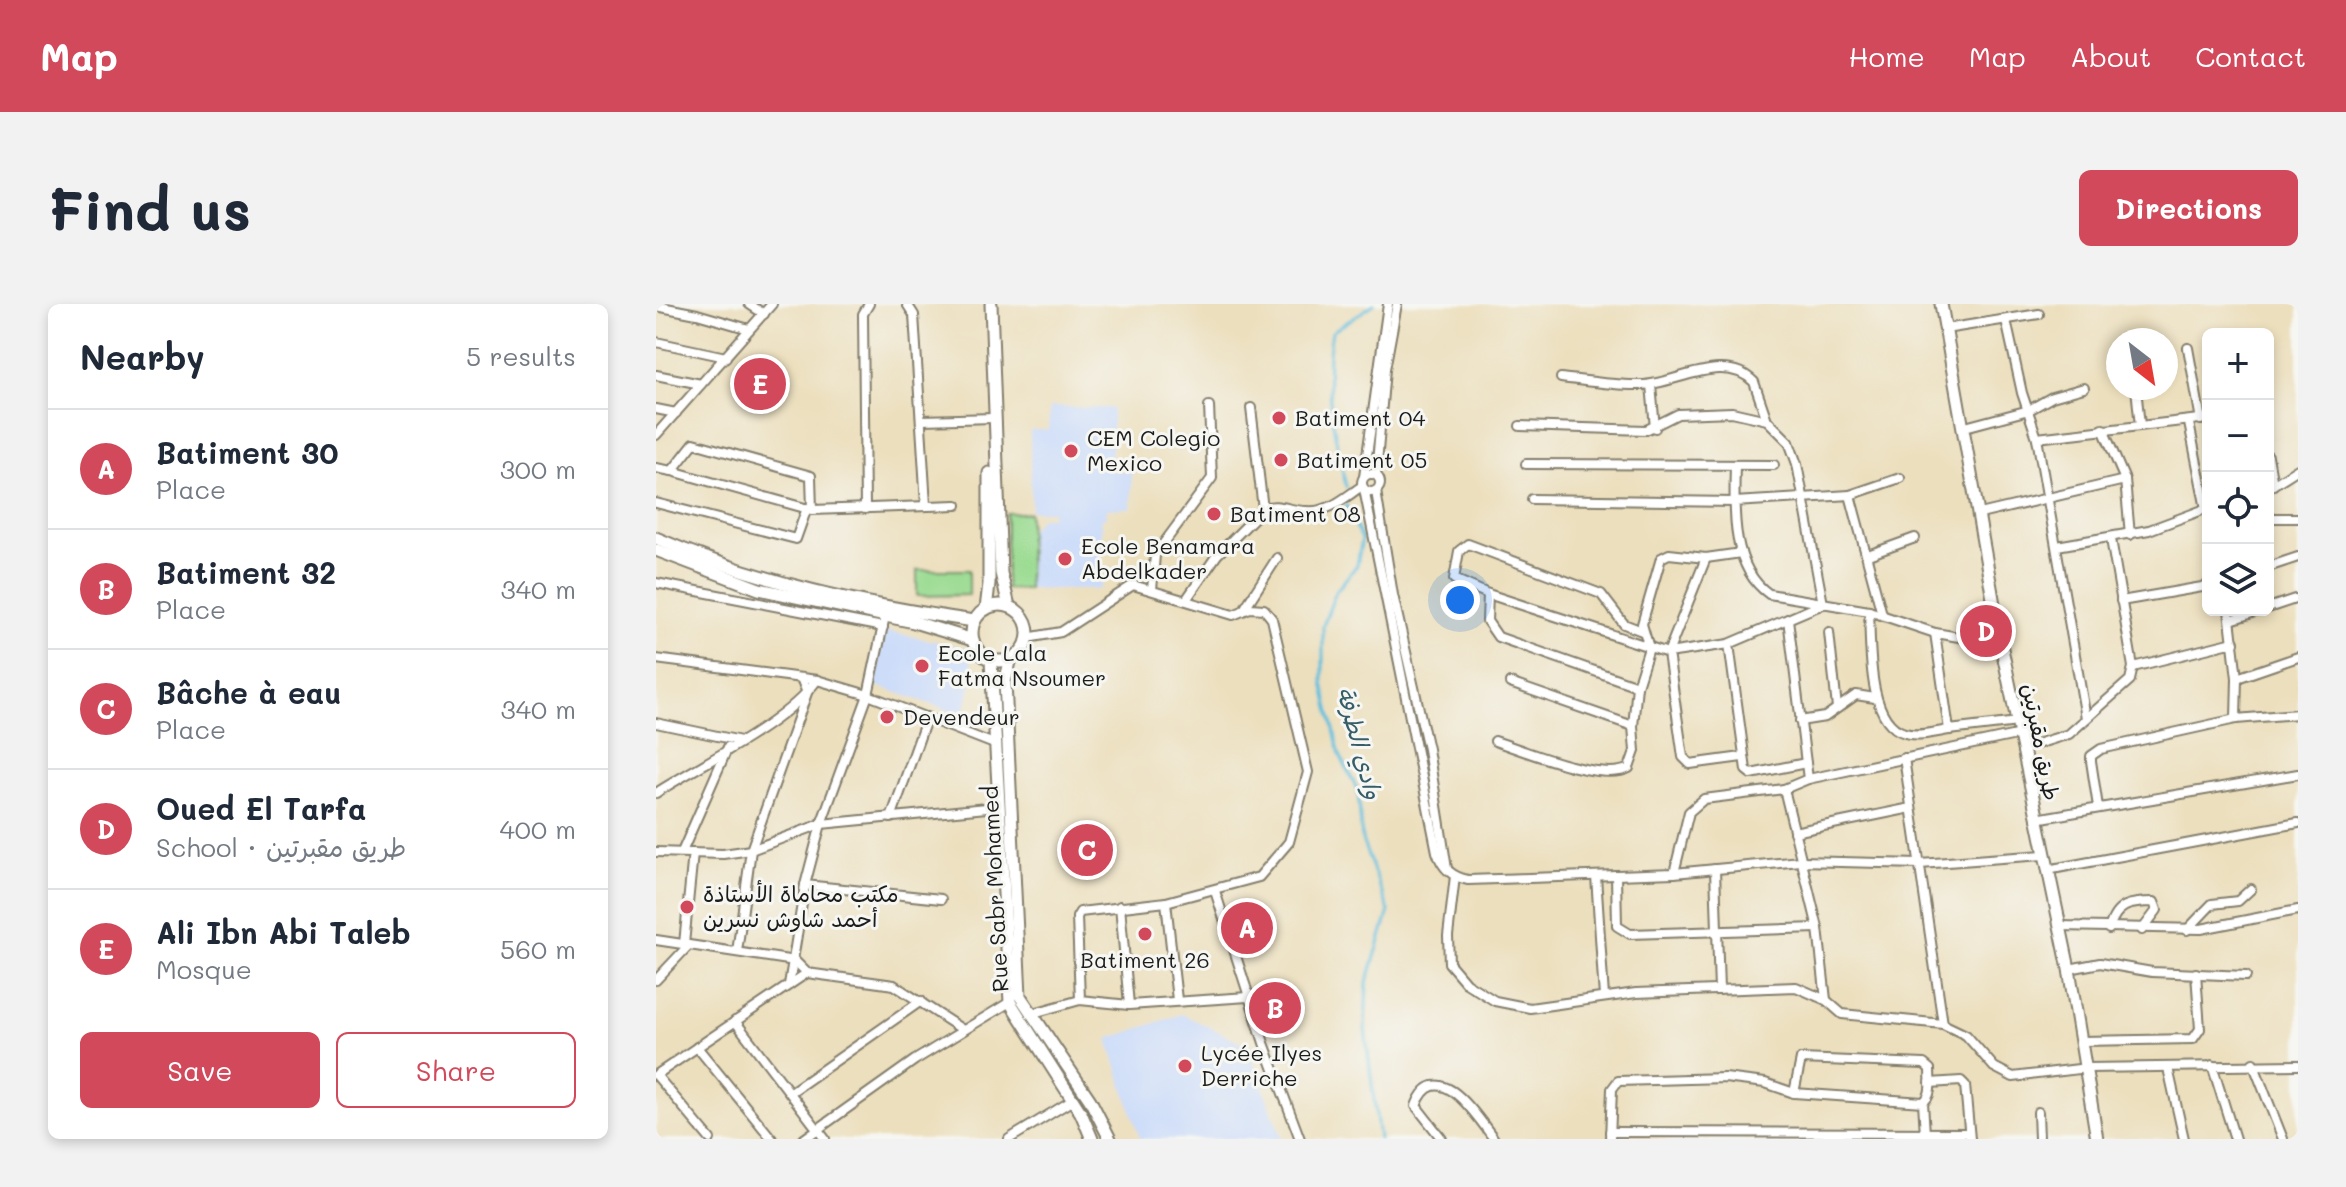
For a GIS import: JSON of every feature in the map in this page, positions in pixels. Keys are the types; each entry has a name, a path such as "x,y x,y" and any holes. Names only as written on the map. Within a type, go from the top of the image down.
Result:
{"main road":[{"path":"991,304 1001,573 1009,606 1025,620 1027,638 1024,647 1011,658 991,660 977,650 973,640 974,621 986,609 1009,606"},
{"name":"طريق مقبرتين","path":"1941,304 2001,644 2069,969 2097,1139"},
{"path":"986,609 989,584 990,429 994,418"},
{"path":"656,538 721,567 777,583 974,621"},
{"path":"656,550 759,589 884,622 973,640"},
{"name":"Rue Sabr Mohamed","path":"1011,658 1005,682 1020,996 1090,1100 1110,1139"},
{"path":"991,660 1010,1002 1073,1100 1092,1139"}],"street":[{"path":"687,304 697,314"},
{"path":"749,304 764,314"},
{"path":"656,435 772,304"},
{"path":"865,509 863,314 869,304"},
{"path":"907,304 914,315 926,505"},
{"path":"1388,304 1364,484 1437,852 1455,876 1468,880 1596,876 1674,873 1801,861 1920,864 2043,855"},
{"path":"1397,304 1385,369 1376,475 1381,485 1376,491 1391,583 1428,749 1447,869"},
{"path":"656,306 749,329"},
{"path":"1945,329 2039,314"},
{"path":"2006,320 2022,393 2037,438 2086,718"},
{"path":"656,342 726,357"},
{"path":"2188,348 2202,406"},
{"path":"1561,378 1651,385 1694,372 1744,374 1754,382 1767,420"},
{"path":"656,375 701,384"},
{"path":"1651,385 1655,428"},
{"path":"1965,427 2029,410 2052,397 2084,388"},
{"path":"2137,400 2140,426"},
{"path":"1152,590 1155,555 1212,478 1209,406"},
{"path":"1251,408 1263,509"},
{"path":"656,409 676,413"},
{"path":"1520,426 1655,428 1682,413 1744,412 1767,420 1789,442 1803,497 1823,604"},
{"path":"922,420 994,418"},
{"path":"2037,438 2202,420"},
{"path":"2189,423 2202,485"},
{"path":"2103,429 2125,480 2130,535"},
{"path":"656,503 796,539 810,509 811,476 694,443 672,471"},
{"path":"1526,464 1774,465"},
{"path":"1735,465 1734,502 1741,553 1757,584 1769,594 1869,611 1935,633 2001,644"},
{"path":"656,468 810,509 957,505"},
{"path":"2274,484 2298,469"},
{"path":"1186,600 1217,555 1263,509 1271,505 1308,512 1333,507 1376,475"},
{"path":"1532,499 1734,502 1850,495 1900,478"},
{"path":"1980,514 2125,480"},
{"path":"1364,484 1376,491"},
{"path":"1850,495 1882,614"},
{"path":"2057,546 2130,535 2202,511"},
{"path":"2274,518 2298,518"},
{"path":"1868,555 1915,538"},
{"path":"2024,748 2057,740 2130,680 2133,667 2111,539"},
{"path":"1642,631 1624,624 1601,594 1468,544 1463,546 1452,574 1454,579 1488,594 1668,653 1729,644 1823,604"},
{"path":"1495,741 1578,767 1621,772 1633,762 1637,686 1649,648 1642,631 1661,558 1669,554 1706,558 1741,553"},
{"path":"2274,565 2298,557"},
{"path":"1243,611 1277,558"},
{"path":"1706,558 1668,653 1685,761 1690,764 1742,757"},
{"path":"656,583 884,622 868,695 821,824 805,885 789,985"},
{"path":"1027,638 1061,632 1133,585 1233,615 1264,609 1272,619 1308,772 1289,842 1259,877 1166,902 1085,909 1077,917 1080,1000"},
{"path":"2121,601 2202,587"},
{"path":"1488,594 1487,621 1498,637 1637,686"},
{"path":"2274,606 2295,599"},
{"path":"1869,611 1875,698 1897,730 1909,735 1949,730 2019,728"},
{"path":"2230,616 2237,678 2236,719"},
{"path":"2231,620 2243,616"},
{"path":"1788,619 1808,779"},
{"path":"1829,632 1837,708"},
{"path":"1935,633 1949,730"},
{"path":"2133,667 2234,642"},
{"path":"1729,644 1746,770 1751,774 1806,763"},
{"path":"2237,678 2298,657"},
{"path":"656,659 817,680 868,695 994,744"},
{"path":"737,952 751,850 807,693 801,678"},
{"path":"656,793 807,693 817,680"},
{"path":"1510,683 1633,726"},
{"path":"1800,721 1825,717 1856,695 1875,698"},
{"path":"2098,807 2091,767 2095,752 2236,719 2298,714"},
{"path":"891,818 927,717"},
{"path":"656,723 739,740"},
{"path":"1674,873 1689,812 1704,799 1784,789 1808,779 2019,728"},
{"path":"682,852 727,748"},
{"path":"1904,758 1943,1024"},
{"path":"707,759 713,781"},
{"path":"2036,819 2298,774"},
{"path":"1784,789 1818,928 1826,1000"},
{"path":"656,852 751,850 821,824 997,807"},
{"path":"1794,832 1911,808"},
{"path":"2047,870 2298,823"},
{"path":"656,980 686,945 693,853"},
{"path":"1715,869 1719,990"},
{"path":"1616,875 1617,926 1630,934 1818,928"},
{"path":"1455,876 1448,936 1449,963 1466,983 1495,1001 1530,1008 1604,997 1796,987 1826,1000 1842,1014 1943,1024 1966,1035 1994,1067 2013,1077 2087,1068 2168,1068 2253,1063 2298,1065"},
{"path":"1596,876 1604,997"},
{"path":"805,885 941,899"},
{"path":"2187,930 2212,904 2238,901 2251,889"},
{"path":"1215,891 1248,997 1300,1139"},
{"path":"1166,902 1177,1000"},
{"path":"2109,929 2114,913 2121,906 2154,902 2157,910 2142,930"},
{"path":"1120,906 1129,1005"},
{"path":"2060,926 2187,930 2298,910"},
{"path":"656,940 795,961 807,973 894,985 963,1030"},
{"path":"2069,969 2100,963 2152,972 2246,976"},
{"path":"710,1139 656,1075 807,973"},
{"path":"2082,1041 2197,1037 2200,1026 2196,973"},
{"path":"1030,1014 1080,1000 1129,1005 1248,997"},
{"path":"791,1092 921,1001"},
{"path":"804,1139 963,1030 1010,1002"},
{"path":"735,1021 825,1139"},
{"path":"697,1047 772,1139"},
{"path":"1794,1093 1801,1059 1924,1064 1930,1069 1929,1096 1923,1102 1925,1134"},
{"path":"2253,1063 2283,1139"},
{"path":"2212,1065 2235,1139"},
{"path":"2168,1068 2184,1139"},
{"path":"1923,1102 1794,1093 1765,1083 1725,1078 1618,1081 1612,1089 1610,1135 1969,1136 1965,1085 1961,1081 1930,1083"},
{"path":"1442,1139 1416,1106 1420,1096 1433,1088 1446,1087 1460,1093 1494,1139"},
{"path":"1009,1139 1073,1100"},
{"path":"2038,1112 2039,1139"}],"shaded area":[{"name":"CEM Colegio Mexico","path":"1050,407 1112,408 1111,471 1132,472 1131,508 1107,509 1106,517 1102,518 1101,589 1029,589 1030,530 1041,517 1051,517 1052,511 1031,511 1030,430 1048,430"},
{"name":"Ecole Lala Fatma Nsoumer","path":"882,630 971,649 972,683 963,715 868,683"},
{"name":"Lycée Ilyes Derriche","path":"1182,1014 1247,1045 1282,1139 1140,1139 1108,1039"}],"green space":[{"path":"1006,513 1029,513 1028,589 1006,589"},
{"path":"917,570 969,570 969,595 917,596"}],"waterway":[{"name":"وادي الطرفة","path":"1346,487 1329,390 1329,351 1332,332 1374,304"},
{"name":"وادي الطرفة","path":"1346,505 1362,539 1357,565 1336,591 1323,626 1323,683 1340,755 1358,791 1362,840 1389,911 1367,983 1365,1029 1379,1139"}],"place":[{"name":"Ali Ibn Abi Taleb","path":"760,384"},
{"name":"Batiment 04","path":"1279,418"},
{"name":"CEM Colegio Mexico","path":"1071,451"},
{"name":"Batiment 05","path":"1281,460"},
{"name":"Batiment 08","path":"1214,514"},
{"name":"Ecole Benamara Abdelkader","path":"1065,559"},
{"name":"Oued El Tarfa","path":"1986,631"},
{"name":"Ecole Lala Fatma Nsoumer","path":"922,666"},
{"name":"Devendeur","path":"887,717"},
{"name":"Bâche à eau","path":"1087,850"},
{"name":"مكتب محاماة الأستاذة أحمد شاوش نسرين","path":"687,907"},
{"name":"Batiment 30","path":"1247,928"},
{"name":"Batiment 26","path":"1145,934"},
{"name":"Batiment 32","path":"1275,1008"},
{"name":"Lycée Ilyes Derriche","path":"1185,1066"}]}
